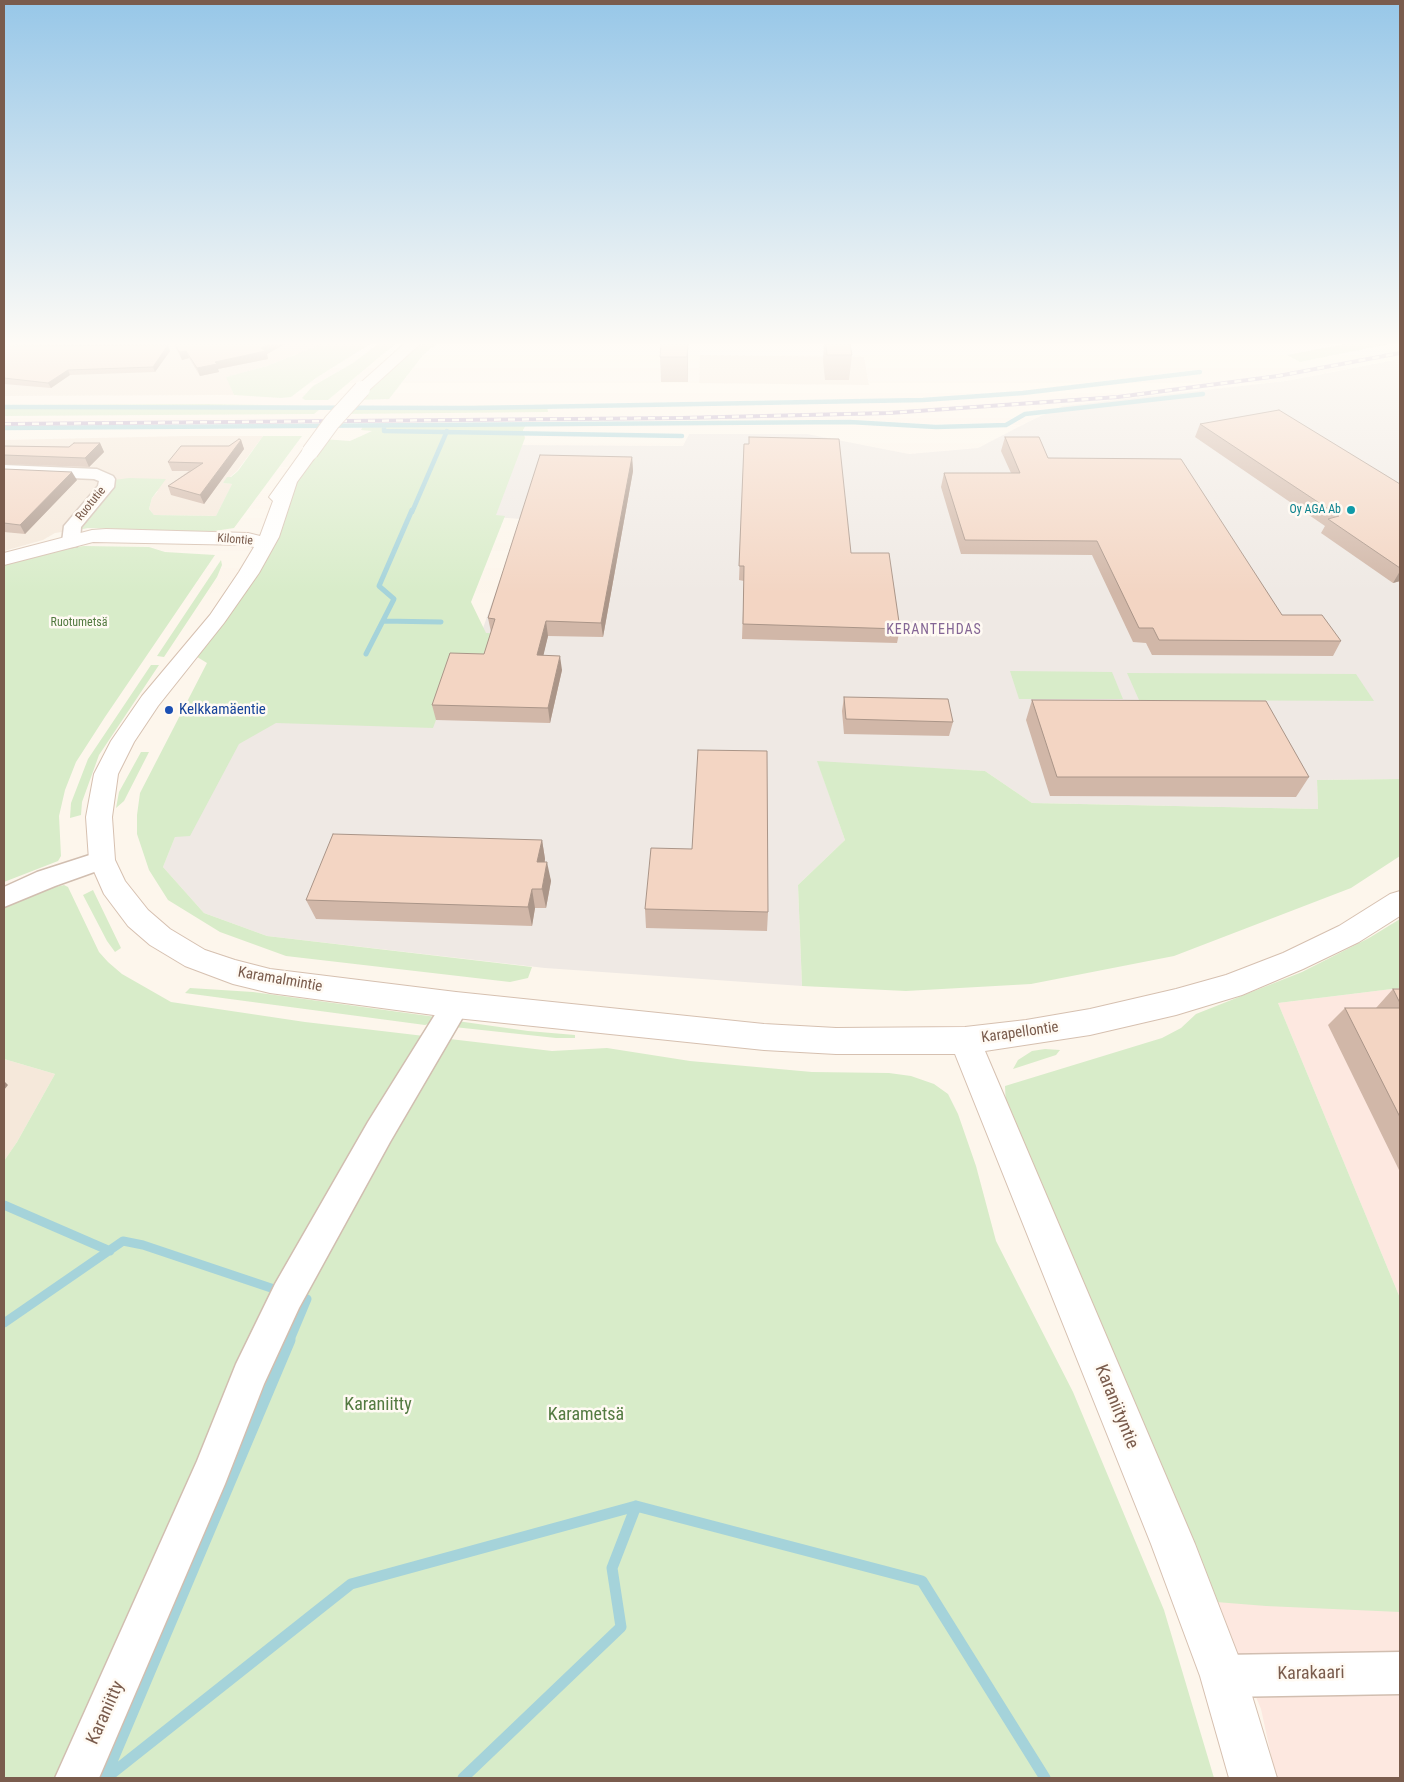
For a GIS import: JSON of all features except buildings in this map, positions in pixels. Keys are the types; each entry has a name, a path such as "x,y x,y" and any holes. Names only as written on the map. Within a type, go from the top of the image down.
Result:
{"street":[{"name":"Karamalmintie","path":"328,427 290,483 264,514 252,544 228,574 168,660 150,701 123,741 106,774 99,817 102,860 114,887 138,918 160,937 195,958 233,972 270,981 456,1005 616,1021"},
{"name":"Ruotutie","path":"4,470 97,474 107,479 106,487 73,526 70,533 71,542"},
{"name":"Kilontie","path":"4,559 71,542 252,544"},
{"path":"4,896 102,860"},
{"name":"Karapellontie","path":"616,1021 764,1037 836,1041 965,1040 1026,1033 1090,1022 1176,1002 1231,986 1293,961 1349,934 1400,902"},
{"name":"Karaniitty","path":"77,1778 212,1470 248,1377 287,1296 379,1132 456,1005"},
{"name":"Karaniityntie","path":"965,1040 1173,1544 1223,1676 1253,1778"},
{"name":"Karakaari","path":"1223,1676 1400,1673"}],"shaded area":[{"path":"1018,427 1400,427 1400,779 1317,780 1318,809 1032,803 985,771 818,762 845,840 798,885 802,986 545,968 267,936 204,913 163,867 175,837 233,743 274,720 482,631 521,519 493,517 517,445 683,446 689,434 807,434 909,454 978,448"},
{"path":"263,436 237,471 223,483 232,484 216,516 154,515 149,509 152,498 158,491 78,530 55,533 43,540 4,551 4,440"},
{"path":"1400,988 1400,1298 1278,1003"},
{"path":"4,1059 55,1074 17,1142 4,1161"},
{"path":"1400,1373 1400,1778 1276,1778 1261,1709 1216,1602"}],"green space":[{"path":"362,427 525,427 523,430 525,438 496,515 505,516 471,602 486,633 498,633 487,669 436,720 433,728 276,723 239,744 190,836 175,837 163,867 204,913 267,936 532,967 528,978 510,982 286,956 220,932 168,900 149,870 137,834 140,793 207,663 194,655 323,439 350,441 372,431 361,430"},
{"path":"263,436 302,436 234,528 208,532 88,528 78,530 114,480 129,478 166,479 152,498 149,509 154,515 216,516 232,484 223,483 227,477 231,477 238,471"},
{"name":"Ruotumetsä","path":"84,546 149,547 165,552 215,555 76,762 65,790 59,816 61,856 58,861 4,882 4,563 53,550"},
{"path":"221,560 222,565 217,577 164,657 157,656"},
{"path":"151,665 159,665 99,755 82,802 81,815 70,818 71,803 88,759"},
{"path":"1010,671 1112,672 1123,699 1019,699"},
{"path":"1127,673 1356,674 1374,701 1139,700"},
{"path":"141,752 149,752 124,801 116,808 119,792"},
{"path":"817,761 985,771 1032,803 1318,809 1317,780 1400,779 1400,856 1351,888 1174,956 1031,984 906,991 802,986 798,885 845,840"},
{"name":"Karametsä","path":"64,885 68,887 99,952 108,962 122,974 171,1002 305,1022 552,1051 607,1048 690,1061 812,1072 889,1073 911,1076 934,1084 948,1094 958,1114 976,1166 996,1241 1073,1392 1164,1610 1214,1778 4,1778 4,1161 17,1142 55,1074 4,1059 4,905 43,890"},
{"path":"93,890 121,948 115,952 107,941 83,895"},
{"path":"1400,919 1400,988 1278,1003 1400,1298 1400,1612 1216,1602 1006,1108 1005,1086 1162,1038 1181,1028 1196,1014 1302,972 1369,938"},
{"path":"190,988 253,992 436,1017 432,1023 425,1025 185,993"},
{"path":"457,1021 528,1031 575,1035 575,1038 556,1038 454,1027"},
{"path":"1045,1049 1060,1050 1056,1055 1013,1069 1018,1060 1032,1051"}],"waterway":[{"path":"4,428 122,427"},
{"path":"384,427 384,431 447,432"},
{"path":"412,512 447,432"},
{"path":"447,432 682,436"},
{"path":"366,654 394,599 379,586 412,510"},
{"path":"383,621 441,622"},
{"path":"4,1205 109,1251"},
{"path":"109,1251 123,1241 143,1245 280,1291"},
{"path":"4,1323 109,1251"},
{"path":"289,1342 307,1299"},
{"path":"105,1778 290,1340"},
{"path":"106,1778 351,1584 636,1506"},
{"path":"463,1778 621,1627 612,1568 636,1506"},
{"path":"636,1506 922,1581 1045,1778"}],"place":[{"name":"Oy AGA Ab","path":"1351,510"},
{"name":"Kelkkamäentie","path":"169,710"}],"district":[{"name":"KERANTEHDAS","path":"934,630"}]}
